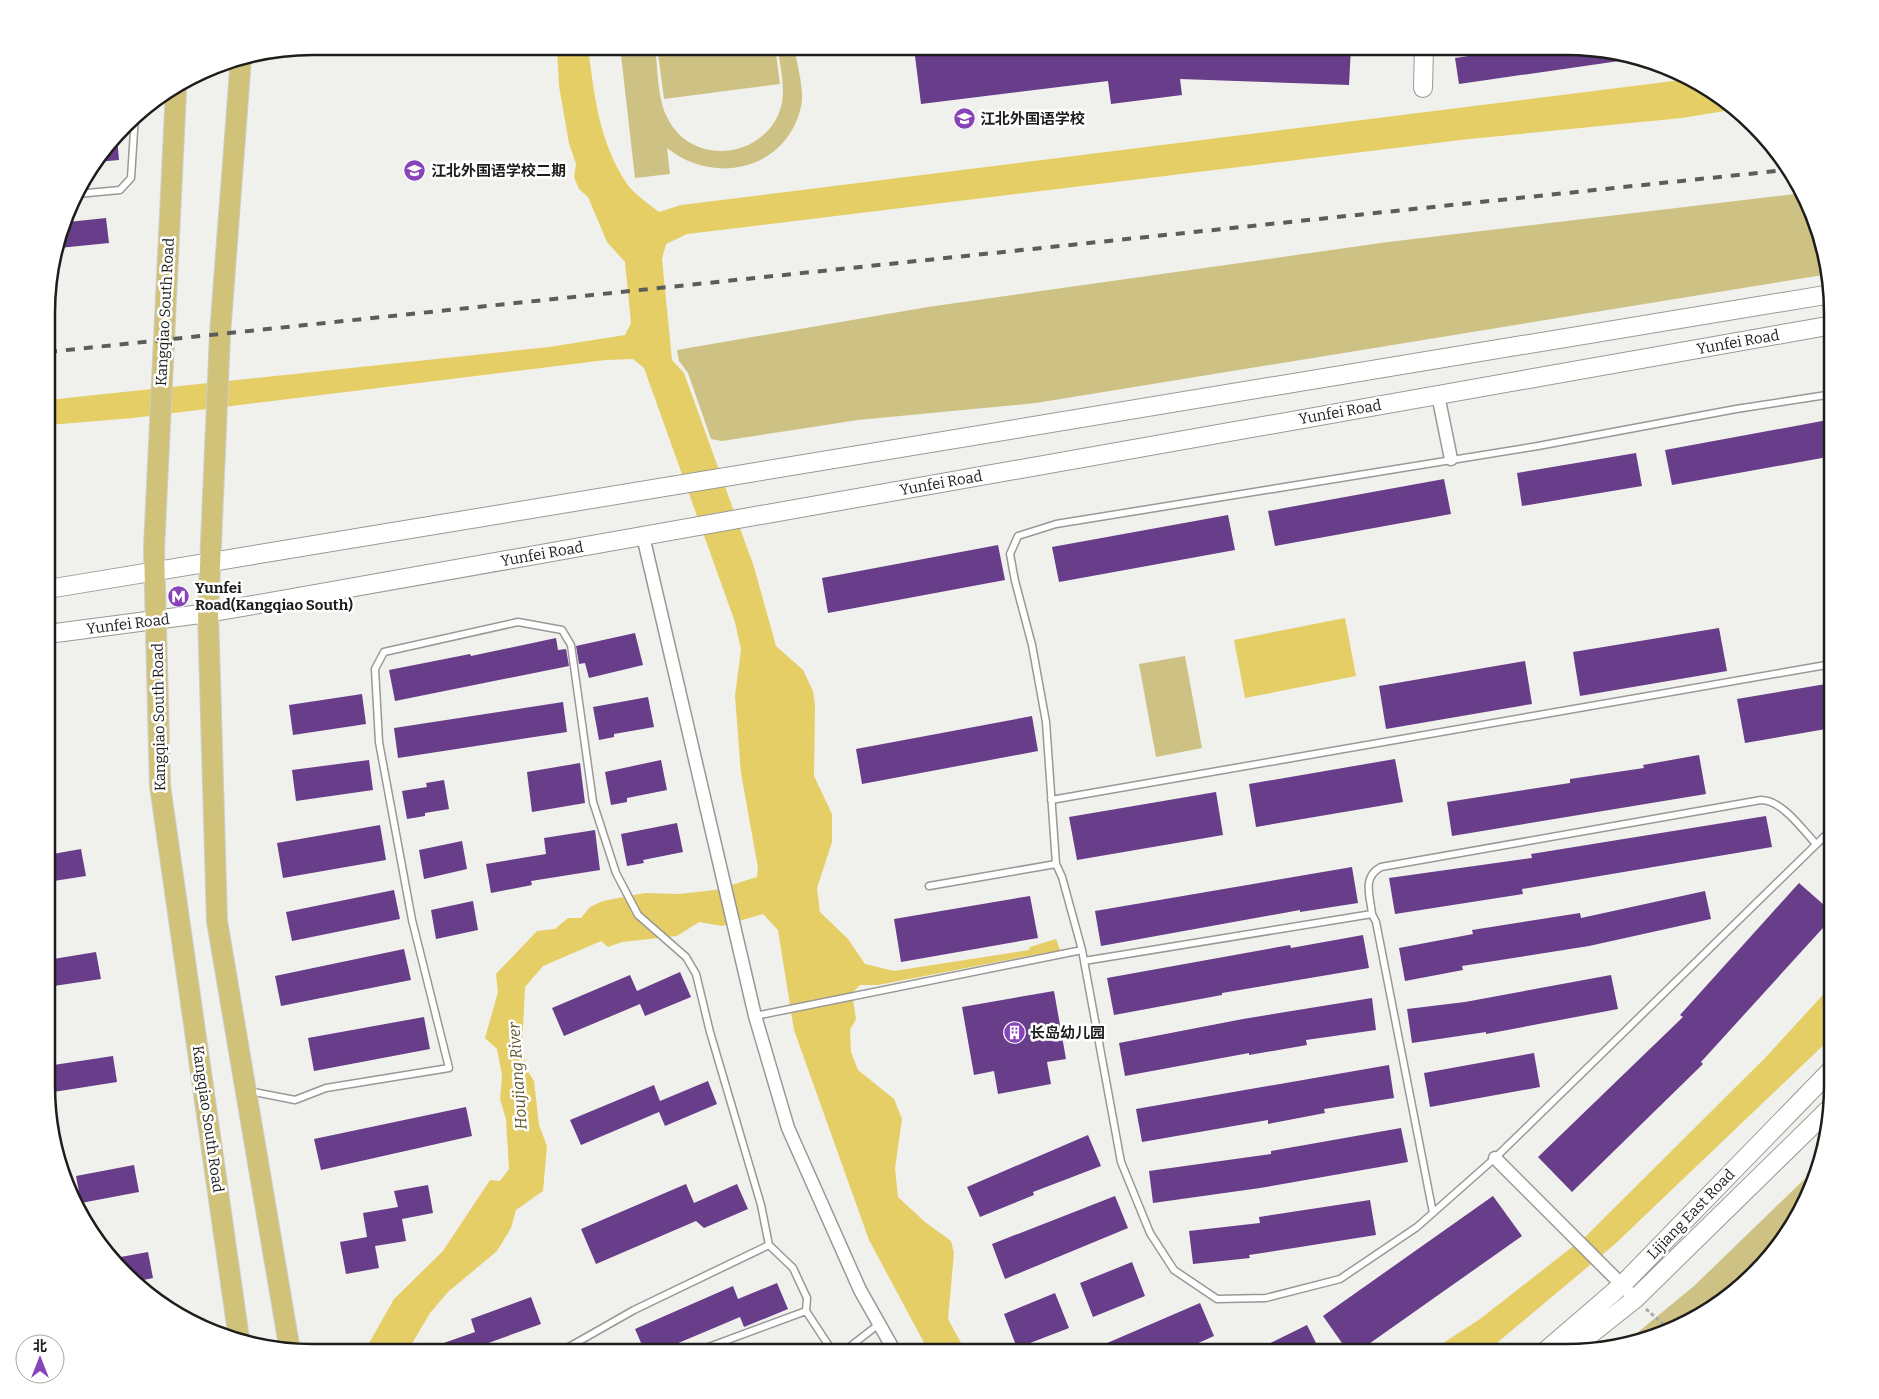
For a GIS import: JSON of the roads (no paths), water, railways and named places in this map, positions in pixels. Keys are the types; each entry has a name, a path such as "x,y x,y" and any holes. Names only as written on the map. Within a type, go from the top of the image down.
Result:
{"main road":[{"path":"1423,88 1424,55"},
{"path":"240,66 219,368 208,613 217,922 289,1343"},
{"name":"Kangqiao South Road","path":"176,95 162,374 155,571 160,786 239,1333"},
{"name":"Yunfei Road","path":"55,588 1823,295"},
{"name":"Yunfei Road","path":"55,633 208,613 1824,327"},
{"name":"Lijiang East Road","path":"1553,1344 1621,1285 1824,1077"},
{"name":"Lijiang East Road","path":"1579,1343 1635,1299 1822,1116"}],"street":[{"path":"1438,395 1451,459"},
{"path":"643,536 743,965 788,1128 860,1290 890,1344"},
{"path":"1495,1158 1635,1299"}],"lane":[{"path":"85,193 120,190 131,178 134,128"},
{"path":"1824,396 1056,524 1018,536 1010,554 1014,581 1032,645 1046,722 1056,864 1062,877 1082,950 1121,1162 1150,1233 1174,1270 1217,1299 1266,1298 1340,1279 1416,1227 1495,1158 1643,1016 1824,836"},
{"path":"246,1090 295,1100 326,1088 449,1068 412,920 379,742 375,669 384,652 518,622 562,630 571,644 593,802 616,873 638,915 686,957 696,974 710,1032 761,1205 769,1245 793,1268 807,1298 806,1311 828,1344"},
{"path":"1052,800 1824,665"},
{"path":"1433,1213 1376,922 1372,914 1368,879 1372,872 1381,866 1761,800 1768,800 1777,804 1816,844"},
{"path":"929,886 1056,864"},
{"path":"1084,961 1372,914"},
{"path":"756,1016 1082,950"},
{"path":"574,1344 634,1310 769,1245"},
{"path":"717,1344 806,1311"},
{"path":"853,1344 879,1324"}],"water":[{"name":"Houjiang River","path":"557,55 589,55 599,118 610,152 630,188 659,212 681,205 1677,81 1709,98 1726,111 1682,118 1469,139 687,234 666,244 662,259 672,360 684,373 754,567 776,646 803,670 813,691 815,705 814,776 832,814 832,842 817,888 820,912 848,939 865,964 894,971 1029,950 1030,947 1056,939 1060,950 878,985 860,985 852,993 856,1019 850,1030 851,1052 858,1070 894,1099 902,1119 895,1168 898,1197 925,1222 951,1241 954,1253 948,1319 962,1344 925,1344 869,1240 794,1030 778,930 763,914 722,926 699,922 677,936 622,942 608,947 601,941 543,966 525,987 522,1047 527,1070 534,1081 539,1125 547,1146 543,1191 516,1210 511,1228 497,1251 448,1292 430,1313 412,1344 369,1344 394,1299 443,1251 490,1180 500,1181 509,1169 506,1119 500,1099 502,1075 497,1049 485,1038 498,992 496,974 537,931 555,929 568,918 581,918 590,907 603,901 645,893 679,894 715,890 757,877 758,868 741,773 735,696 741,650 735,622 644,368 633,359 606,360 133,418 55,424 55,399 549,347 625,335 631,323 625,262 607,242 588,197 579,189 574,177 576,164 569,143 559,86"},
{"path":"1345,618 1356,676 1245,698 1234,640"},
{"path":"1824,994 1824,1045 1615,1244 1496,1344 1442,1344 1480,1319 1585,1237 1765,1058"}],"railway":[{"path":"55,351 1781,170"}],"place":[{"name":"江北外国语学校","path":"964,119"},
{"name":"江北外国语学校二期","path":"415,171"},
{"name":"Yunfei Road(Kangqiao South)","path":"179,597"},
{"name":"长岛幼儿园","path":"1014,1033"}]}
